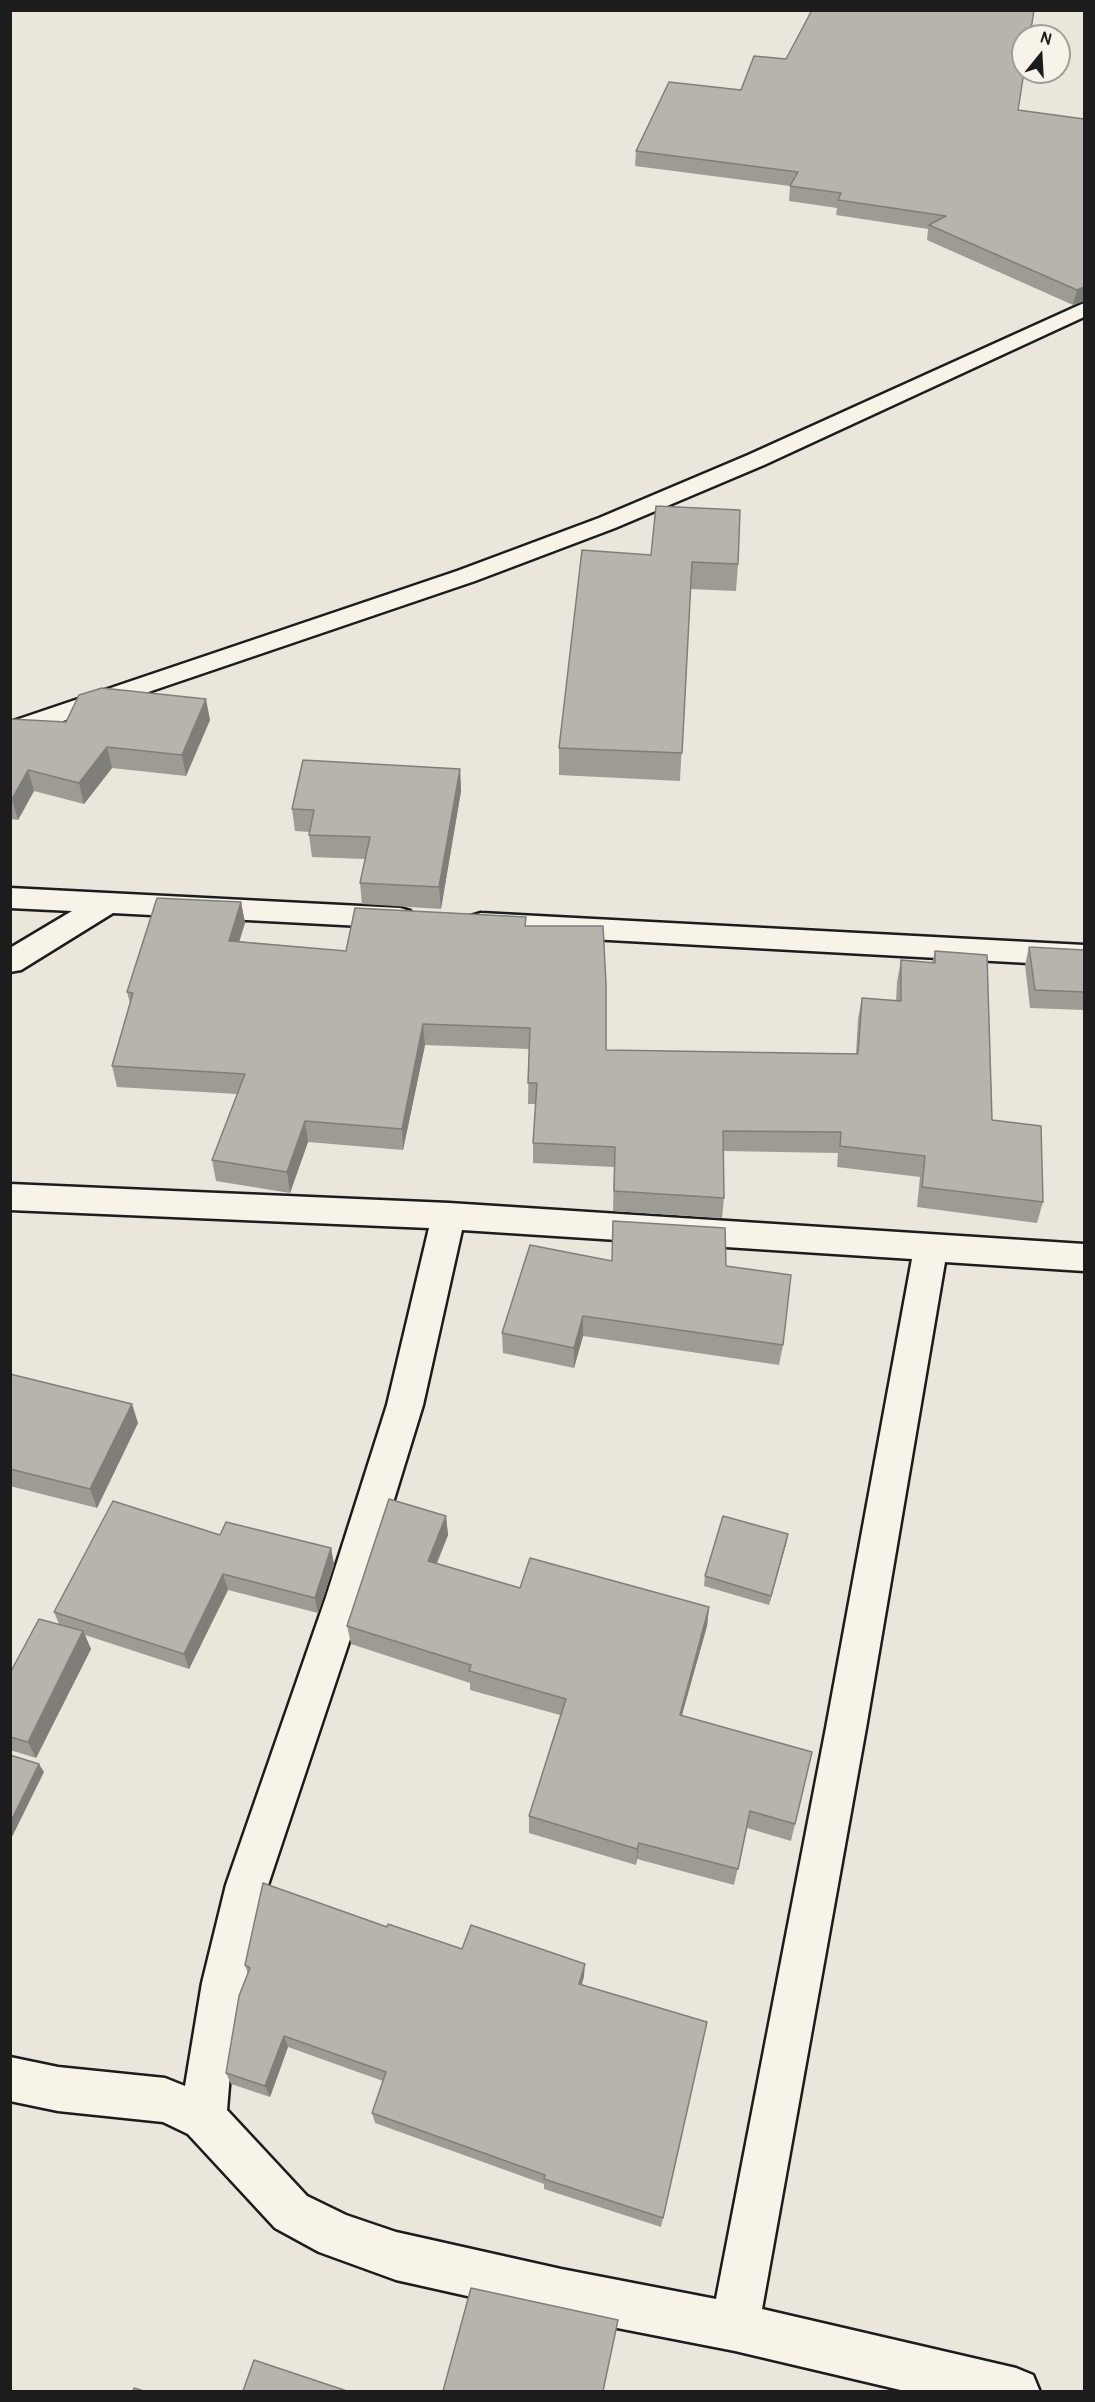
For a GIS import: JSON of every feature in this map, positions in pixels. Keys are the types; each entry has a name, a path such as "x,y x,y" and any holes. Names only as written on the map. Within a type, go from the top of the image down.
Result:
{"street":[{"path":"10,731 466,576 607,523 756,460 1084,309"},
{"path":"10,898 1084,956"},
{"path":"10,962 110,902"},
{"path":"10,1197 449,1216 1084,1257"},
{"path":"204,2118 208,2074 222,1994 247,1885 345,1597 405,1405 449,1216"},
{"path":"735,2327 844,1740 931,1247"},
{"path":"10,2079 58,2090 110,2093 165,2100 204,2118 291,2212 336,2235 418,2261 561,2293 735,2327 1016,2391"}],"building":[{"path":"812,10 1034,10 1032,24 1011,24 1011,84 1022,84 1018,110 1084,119 1084,287 1077,290 929,225 946,216 838,200 841,193 790,186 798,172 636,151 669,82 741,90 754,56 786,59"},
{"path":"656,506 740,510 738,564 692,562 682,753 559,748 582,550 651,555"},
{"path":"102,688 206,699 182,755 107,747 79,783 28,770 10,799 10,719 66,722 79,695"},
{"path":"303,760 460,769 439,887 360,883 370,837 309,835 314,810 292,809"},
{"path":"157,898 241,902 229,941 346,951 355,908 526,917 525,926 603,926 606,1050 858,1054 862,998 901,1001 901,960 935,963 935,951 987,955 992,1120 1041,1126 1043,1202 922,1187 925,1156 840,1146 841,1132 723,1131 724,1198 614,1191 615,1147 533,1143 537,1083 528,1083 530,1028 423,1024 402,1129 305,1121 287,1172 212,1160 245,1074 112,1066 133,993 127,992"},
{"path":"1029,947 1084,950 1084,992 1035,990"},
{"path":"613,1221 725,1228 726,1266 791,1275 783,1345 583,1316 574,1348 502,1333 530,1245 612,1261"},
{"path":"10,1374 132,1404 90,1489 10,1469"},
{"path":"389,1499 446,1516 428,1561 520,1588 530,1558 709,1607 680,1715 812,1752 795,1824 750,1811 738,1869 639,1843 637,1849 529,1816 566,1699 469,1671 471,1665 347,1626"},
{"path":"113,1501 220,1535 226,1522 331,1548 315,1598 223,1574 184,1654 54,1612"},
{"path":"723,1516 788,1534 771,1596 705,1576"},
{"path":"39,1619 83,1631 28,1742 10,1737 10,1673"},
{"path":"10,1755 39,1764 10,1823"},
{"path":"263,1883 387,1927 388,1924 462,1949 471,1925 585,1964 579,1984 707,2022 663,2218 544,2179 545,2175 372,2113 386,2072 284,2036 265,2086 226,2073 239,1996 250,1968 245,1965"},
{"path":"471,2288 618,2320 603,2391 443,2391"},
{"path":"254,2360 347,2391 243,2391"}]}
